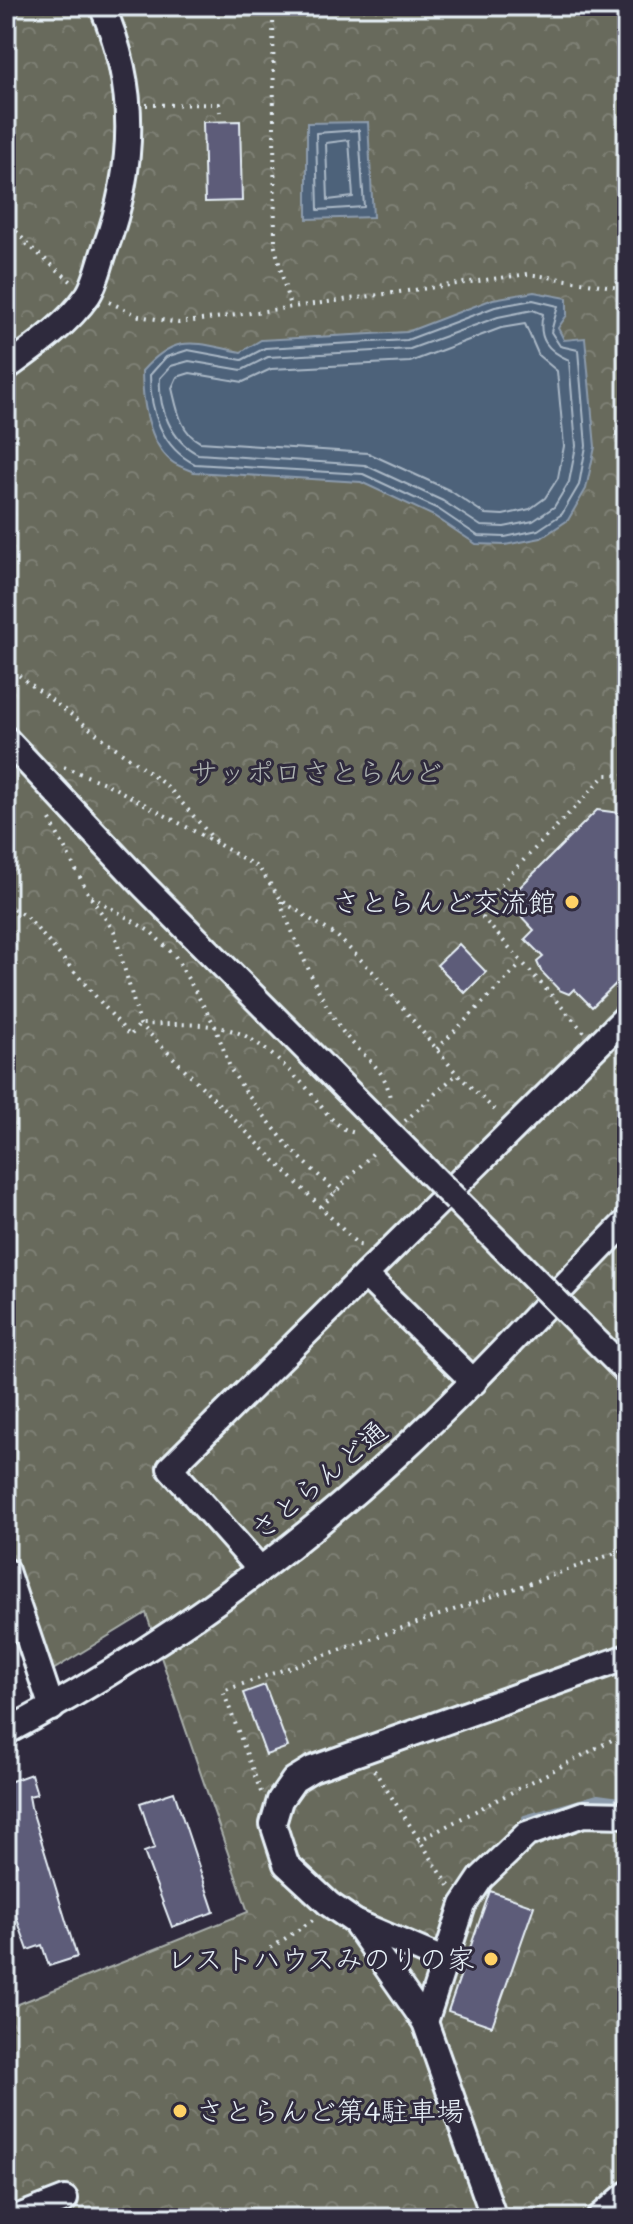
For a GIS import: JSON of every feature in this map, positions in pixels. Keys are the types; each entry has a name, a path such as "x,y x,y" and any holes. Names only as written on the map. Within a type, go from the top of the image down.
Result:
{"street":[{"path":"6,368 46,338 89,294 118,215 131,142 124,72 102,6"},
{"path":"6,739 143,885 627,1372"},
{"path":"259,1568 170,1468 627,1016"},
{"name":"さとらんど通","path":"6,1732 52,1708 174,1631 317,1526 474,1382 627,1221"},
{"path":"365,1275 474,1382"},
{"path":"6,1571 52,1708"},
{"path":"443,1960 355,1922 329,1904 286,1864 273,1824 280,1800 294,1780 312,1769 627,1657"},
{"path":"425,2022 463,1905 481,1878 527,1834 583,1814 627,1815"},
{"path":"355,1922 425,2022 494,2218"},
{"path":"599,2218 627,2194"},
{"path":"16,2218 65,2199"}],"path":[{"path":"273,6 275,247 290,307"},
{"path":"128,105 219,104 220,112"},
{"path":"6,219 27,244 89,294 139,316 179,323 528,274 627,289"},
{"path":"6,666 168,787 218,844"},
{"path":"35,768 70,767 259,868 282,901 337,936 374,973 457,1074 501,1116 511,1105"},
{"path":"574,1043 584,1033 520,965 483,918 488,897 606,775 627,775"},
{"path":"42,807 89,895 114,931 140,1024 358,1245 372,1246"},
{"path":"89,895 151,932 175,956 215,1026 231,1070 247,1094 289,1147 336,1192"},
{"path":"282,901 282,908 315,983 343,1033 383,1075 390,1088 390,1102 406,1120"},
{"path":"6,905 26,916 130,1036 140,1024"},
{"path":"437,1049 520,965"},
{"path":"140,1024 215,1026 242,1034 304,1085 328,1115 348,1131 356,1133 375,1152"},
{"path":"273,1824 223,1691 625,1546 627,1549"},
{"path":"418,1841 627,1732"},
{"path":"363,1750 383,1788 463,1905"},
{"path":"271,1948 300,1931 329,1904"}],"green space":[{"name":"サッポロさとらんど","path":"6,6 627,6 627,2218 6,2218 6,2009 248,1912 146,1613 48,1673 6,1537"}],"water":[{"path":"368,122 373,217 307,219 307,123"},
{"path":"534,292 567,298 567,315 558,328 564,340 585,338 595,447 586,489 568,520 541,538 505,545 476,544 434,516 361,482 194,472 171,461 163,453 152,431 143,394 142,371 176,345 198,344 241,352 261,340 407,332 493,299"}],"building":[{"path":"240,121 242,201 205,202 203,122"},
{"name":"さとらんど交流館","path":"597,810 620,813 627,819 627,973 592,1007 574,989 569,994 559,990 541,971 537,962 543,957 525,939 534,930 518,913 516,891"},
{"path":"459,944 486,972 465,993 437,965"},
{"path":"265,1685 288,1747 266,1755 243,1693"},
{"path":"31,1774 37,1794 29,1796 31,1807 77,1957 49,1966 42,1945 28,1950 6,1888 6,1869 17,1865 6,1836 6,1783"},
{"path":"174,1792 214,1912 172,1927 144,1852 155,1848 140,1803"},
{"name":"レストハウスみのりの家","path":"490,1891 534,1906 492,2026 448,2011"}],"waterway":[{"path":"525,1818 598,1797 627,1801"}],"place":[{"name":"さとらんど交流館","path":"572,902"},
{"name":"レストハウスみのりの家","path":"491,1959"},
{"name":"さとらんど第4駐車場","path":"180,2111"}]}
